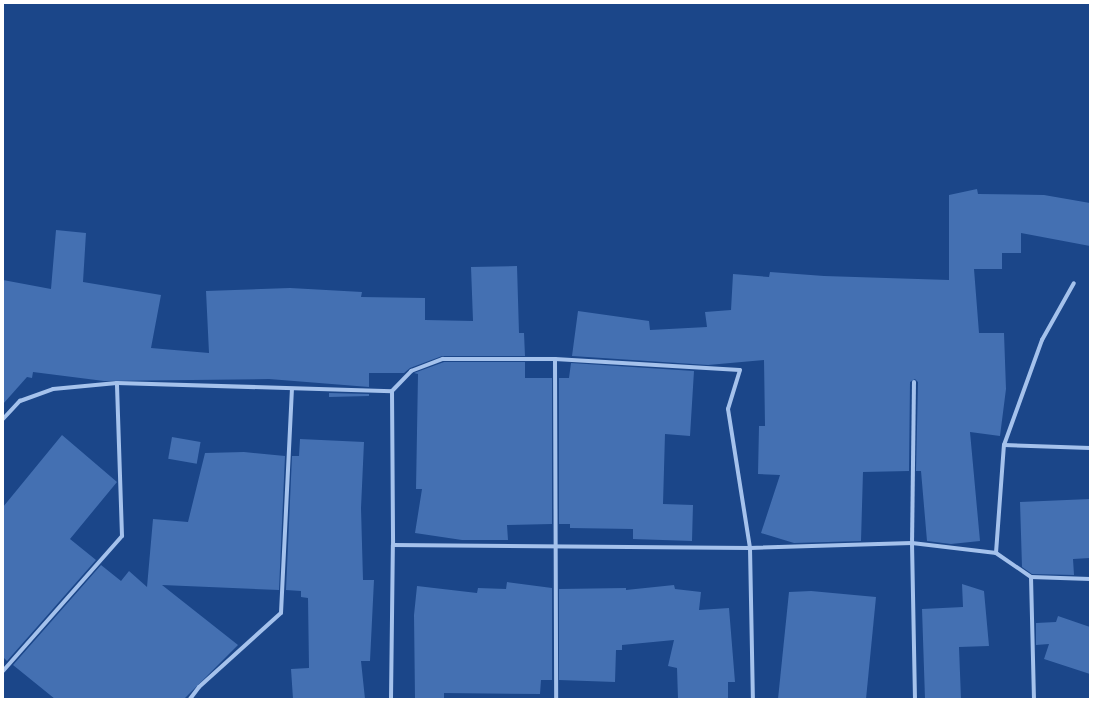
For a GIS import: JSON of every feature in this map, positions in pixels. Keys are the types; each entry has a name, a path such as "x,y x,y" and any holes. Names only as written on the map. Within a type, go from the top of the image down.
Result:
{"street":[{"path":"996,553 1004,445 1042,340 1074,283"},
{"path":"391,699 393,545 392,391 412,371 443,358 555,359 740,370 728,408 750,548 753,699"},
{"path":"555,359 556,699"},
{"path":"3,419 20,401 53,389 117,382 292,389 392,391"},
{"path":"3,670 122,536 117,382"},
{"path":"914,382 912,543 915,699"},
{"path":"190,699 199,687 282,613 292,389"},
{"path":"1004,445 1090,448"},
{"path":"393,545 555,547 604,545 750,548 912,543 996,553 1031,577 1090,579"},
{"path":"1031,577 1034,699"}],"building":[{"path":"977,189 978,194 1044,195 1090,203 1090,246 1021,233 1021,253 1002,253 1002,269 974,269 979,333 1004,333 1006,389 1000,436 970,432 980,541 951,544 927,541 921,471 916,471 918,382 915,379 910,382 909,471 863,472 861,541 794,543 761,533 780,475 758,474 759,426 765,426 764,360 708,365 572,356 578,311 649,321 650,330 707,327 705,312 731,310 733,274 769,277 770,272 824,276 949,280 949,195"},
{"path":"56,230 86,233 83,282 161,295 151,348 209,353 206,291 290,288 362,292 361,297 425,298 425,320 473,321 471,267 517,266 519,333 524,333 525,356 442,356 410,368 404,373 369,373 369,387 269,379 104,381 33,372 32,378 27,377 3,404 3,280 51,289"},
{"path":"444,362 525,362 525,378 552,378 552,524 507,525 508,540 462,540 415,533 422,489 416,489 418,374 414,373"},
{"path":"571,363 694,371 690,436 665,434 663,504 693,505 692,541 633,539 633,529 570,528 570,524 559,524 559,378 569,378"},
{"path":"329,393 369,394 369,396 329,397"},
{"path":"62,435 117,482 70,539 96,560 7,661 3,657 3,507"},
{"path":"172,437 201,442 197,464 168,459"},
{"path":"300,439 364,442 361,508 363,580 374,580 370,661 361,661 365,699 293,699 291,669 309,668 308,598 301,597 301,591 286,590 292,456 299,456"},
{"path":"244,452 285,456 279,590 162,585 238,645 184,699 55,699 13,665 101,565 121,581 129,571 147,587 153,519 188,522 205,453"},
{"path":"1090,499 1090,558 1073,559 1074,575 1032,574 1022,567 1020,502"},
{"path":"507,582 552,588 552,680 541,680 540,694 444,693 444,699 415,699 414,615 417,586 477,593 478,588 506,589"},
{"path":"962,584 984,591 989,646 959,647 961,699 925,699 922,609 963,607"},
{"path":"674,585 675,589 701,592 699,610 729,608 735,682 728,682 728,699 678,699 677,668 668,666 674,640 622,645 622,650 616,650 615,682 559,680 559,589 626,588 626,590"},
{"path":"811,591 876,597 866,699 778,699 789,592"},
{"path":"1058,616 1090,627 1090,674 1044,659 1049,644 1036,645 1036,623 1056,622"}]}
